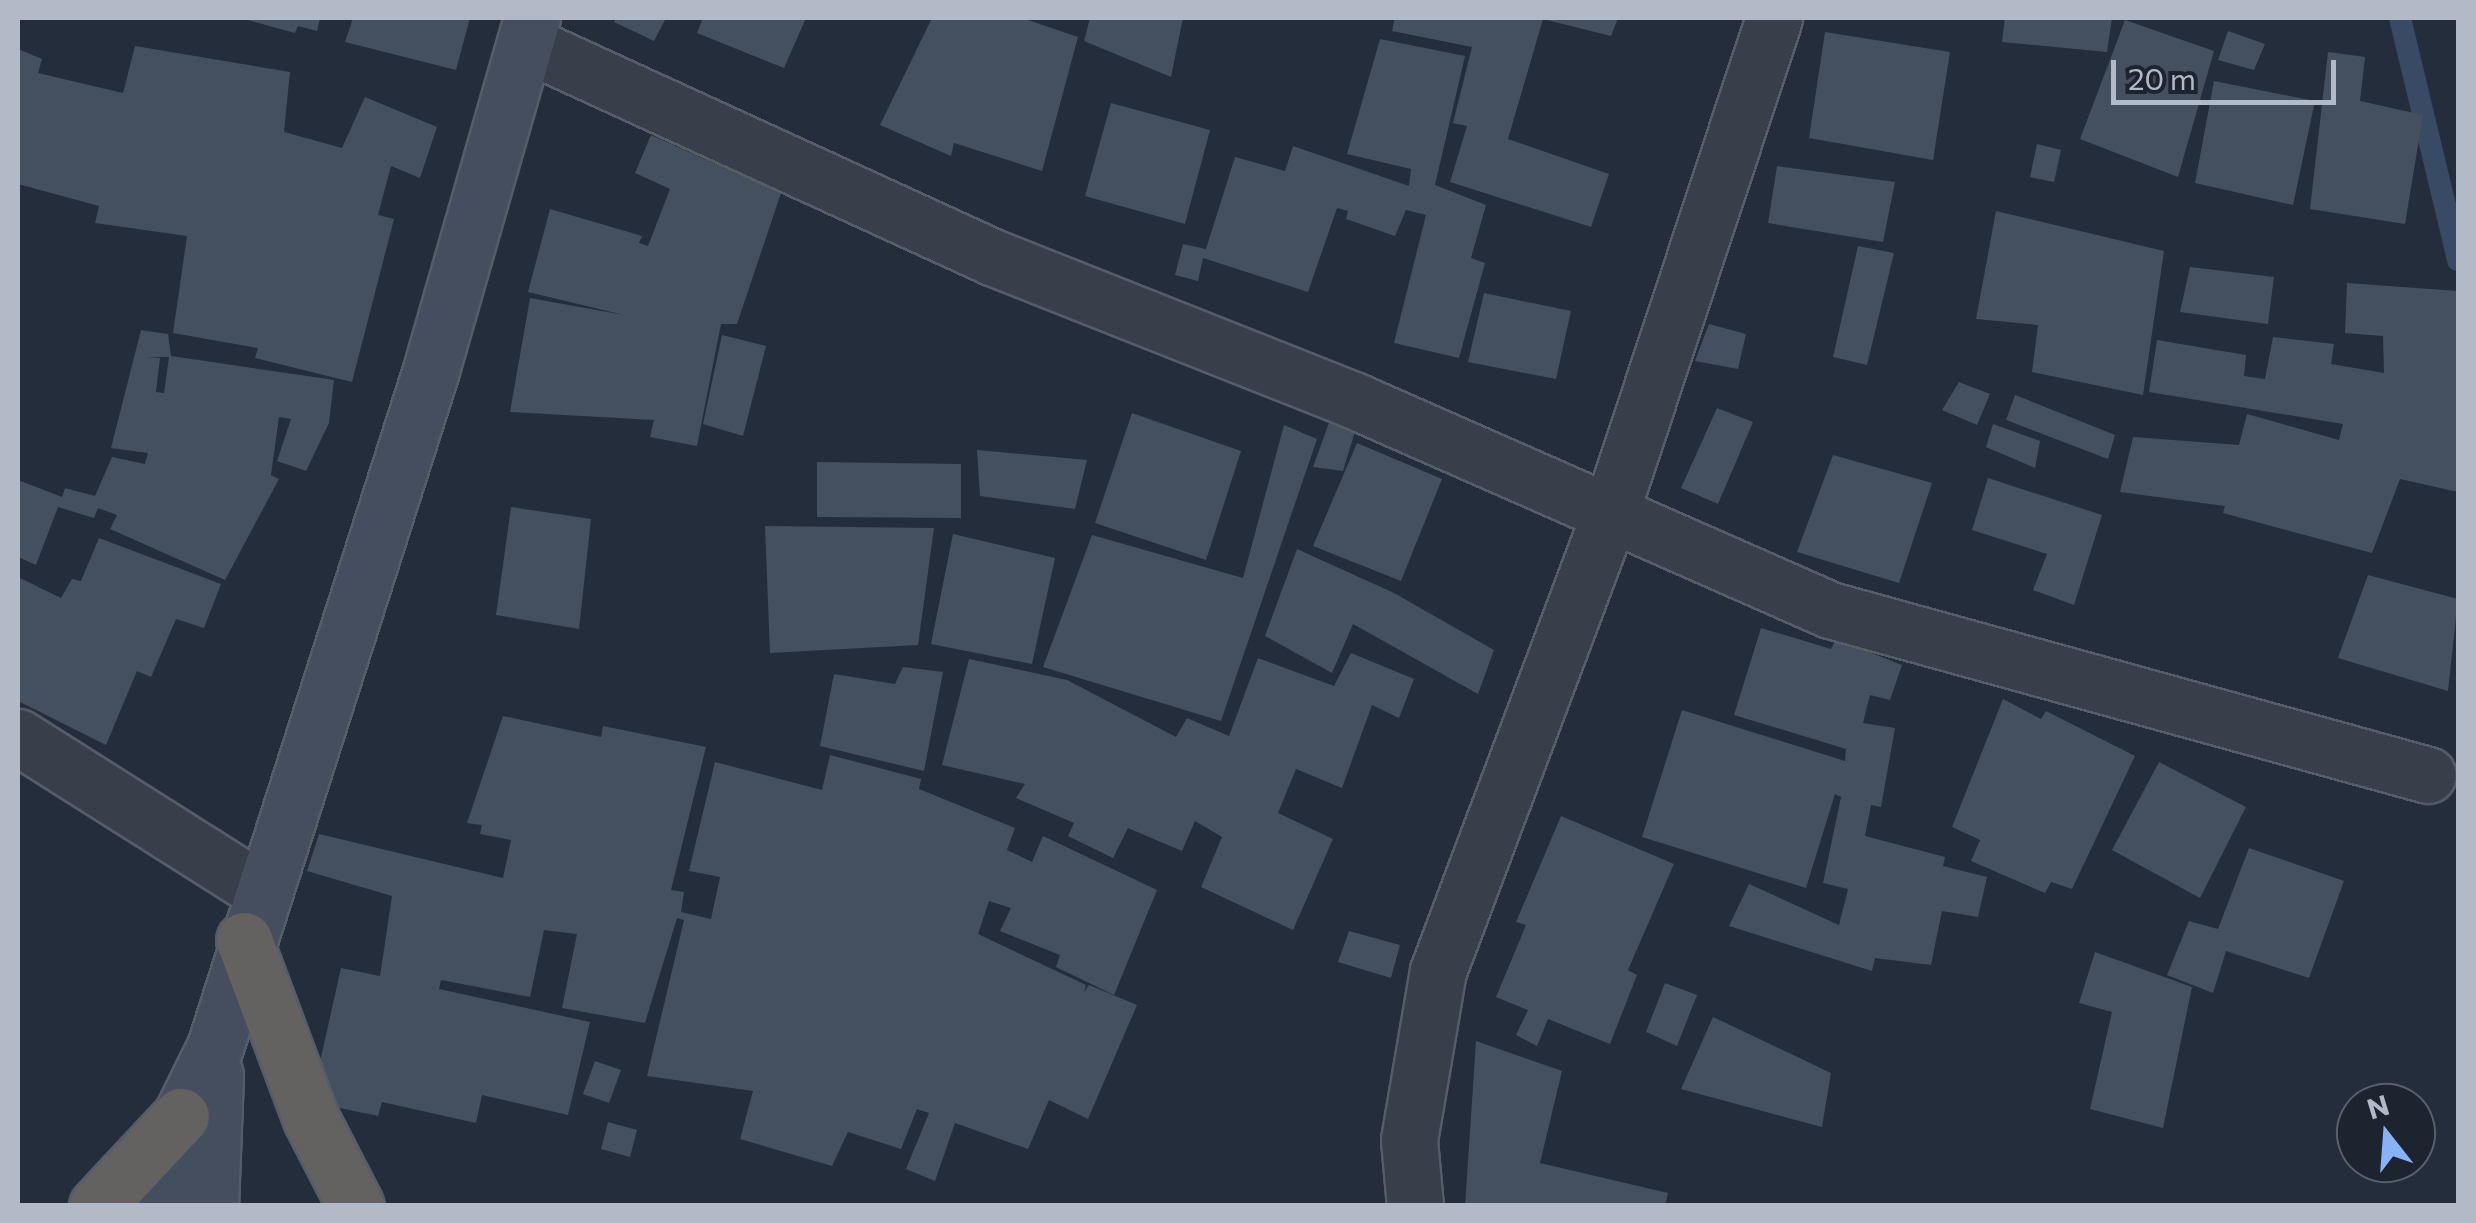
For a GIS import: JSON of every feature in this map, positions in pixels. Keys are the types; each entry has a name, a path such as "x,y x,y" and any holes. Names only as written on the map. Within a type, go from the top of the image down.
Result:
{"highway":[{"path":"252,915 311,1119 356,1206"},
{"path":"97,1206 182,1116"}],"main road":[{"path":"154,1206 182,1116 216,1047 252,915 431,370 530,30"},
{"path":"210,1206 216,1047"}],"street":[{"path":"1415,1206 1409,1140 1438,972 1609,517 1774,18"},
{"path":"530,30 992,257 1352,400 1609,517 1830,610 2428,775"},
{"path":"18,737 252,915"}],"building":[{"path":"240,18 320,18 317,31 298,26 295,33"},
{"path":"353,18 470,18 456,70 345,42"},
{"path":"616,18 666,18 654,41 614,22"},
{"path":"703,18 806,18 784,68 697,33"},
{"path":"932,18 1022,18 1078,37 1042,171 954,143 951,156 880,125"},
{"path":"1090,18 1183,18 1171,77 1084,41"},
{"path":"1395,18 1618,18 1611,36 1543,19 1508,139 1609,174 1591,227 1450,182 1467,126 1453,123 1472,47 1392,31"},
{"path":"2005,18 2112,18 2107,52 2002,42"},
{"path":"2125,20 2214,51 2178,177 2080,139"},
{"path":"2228,31 2265,44 2254,70 2218,60"},
{"path":"1825,32 1950,52 1933,160 1809,138"},
{"path":"1380,39 1465,56 1435,185 1486,205 1471,258 1485,263 1459,358 1394,343 1426,215 1406,210 1395,236 1346,219 1348,211 1337,208 1308,292 1203,258 1198,281 1175,275 1183,244 1206,249 1235,157 1285,171 1293,146 1409,186 1411,169 1347,154"},
{"path":"135,46 290,72 284,132 342,148 365,97 437,127 420,178 391,166 378,215 394,219 352,382 255,358 258,348 173,333 187,236 95,223 99,206 18,184 18,49 42,59 38,73 123,93"},
{"path":"2328,52 2365,57 2360,101 2423,115 2405,224 2310,209"},
{"path":"2214,81 2315,101 2293,205 2195,183"},
{"path":"1111,103 1210,130 1185,224 1085,196"},
{"path":"651,135 781,193 737,324 721,324 697,446 650,437 654,420 510,412 530,298 624,315 528,292 550,209 642,236 639,243 648,246 670,189 635,173"},
{"path":"2037,144 2061,150 2054,182 2030,177"},
{"path":"1777,166 1895,182 1883,242 1768,223"},
{"path":"1996,211 2164,251 2143,395 2032,372 2038,325 1976,319"},
{"path":"1858,246 1894,253 1867,365 1833,357"},
{"path":"2190,267 2274,277 2268,324 2180,312"},
{"path":"2347,283 2458,291 2458,492 2400,479 2372,553 2223,513 2225,506 2120,492 2133,437 2239,445 2247,414 2339,440 2343,424 2149,392 2157,340 2246,355 2244,376 2265,379 2273,337 2334,344 2331,364 2384,373 2383,336 2345,333"},
{"path":"1484,293 1571,311 1556,379 1468,362"},
{"path":"1709,324 1746,334 1738,369 1695,361"},
{"path":"141,330 168,334 171,356 334,380 329,423 306,471 277,461 291,419 279,417 271,475 279,479 225,580 110,529 117,515 98,508 94,518 58,507 36,565 18,557 18,480 62,497 65,488 95,496 112,457 145,464 148,453 111,448","holes":["147,357 169,357 164,393 156,392 160,358"]},
{"path":"722,335 766,346 743,436 703,424"},
{"path":"1959,382 1990,394 1977,425 1942,410"},
{"path":"2015,395 2115,435 2108,459 2006,420"},
{"path":"1717,408 1753,422 1718,504 1681,488"},
{"path":"1132,413 1241,451 1206,560 1095,523"},
{"path":"1330,420 1357,425 1343,471 1313,467"},
{"path":"1993,424 2040,441 2035,468 1986,447"},
{"path":"1284,425 1317,439 1221,721 1043,667 1092,535 1243,578"},
{"path":"1357,443 1442,479 1401,581 1313,546"},
{"path":"977,450 1087,460 1075,509 980,496"},
{"path":"1833,455 1932,483 1899,583 1797,552"},
{"path":"817,462 961,464 961,518 817,517"},
{"path":"1988,478 2102,515 2074,605 2033,590 2047,554 1972,530"},
{"path":"511,507 591,519 579,629 496,615"},
{"path":"765,526 934,528 918,645 770,653"},
{"path":"953,534 1055,558 1032,664 931,644"},
{"path":"99,538 221,584 204,628 176,619 151,677 137,671 106,745 18,701 18,577 61,598 72,579 81,581"},
{"path":"1297,549 1394,593 1494,650 1478,694 1353,624 1332,673 1265,636"},
{"path":"2368,575 2458,599 2448,691 2338,658"},
{"path":"1761,628 1831,649 1836,639 1902,665 1890,700 1870,695 1863,723 1895,728 1881,807 1871,805 1865,836 1945,857 1943,866 1987,877 1978,917 1942,911 1931,965 1875,958 1872,971 1729,926 1749,884 1839,925 1848,889 1823,883 1841,797 1835,794 1806,888 1642,837 1682,710 1845,761 1846,749 1734,715"},
{"path":"1351,653 1414,679 1399,718 1372,705 1342,788 1296,769 1278,813 1333,839 1293,930 1201,887 1222,837 1195,821 1182,851 1128,828 1113,858 1068,836 1074,823 1016,798 1025,784 942,765 969,659 1067,680 1176,737 1187,718 1229,736 1258,658 1334,686"},
{"path":"903,667 943,672 924,771 820,746 834,674 895,684"},
{"path":"2003,699 2041,719 2046,711 2135,756 2072,889 2051,882 2045,893 1971,861 1980,840 1952,827"},
{"path":"503,716 601,737 603,726 706,747 671,890 684,892 681,912 711,919 720,877 689,871 715,762 822,790 830,755 921,779 919,789 1015,828 1007,850 1032,862 1043,836 1157,890 1114,995 1056,967 1060,955 1000,931 1011,908 989,901 978,934 1086,985 1084,992 1089,985 1137,1005 1088,1119 1049,1100 1028,1149 955,1123 935,1181 906,1169 929,1113 917,1109 901,1149 848,1132 832,1166 740,1139 753,1091 647,1076 684,920 677,918 645,1023 562,1008 577,934 544,930 530,997 441,980 439,989 590,1022 568,1115 482,1095 476,1123 382,1102 378,1116 311,1102 341,968 380,976 392,896 307,871 319,834 503,878 511,840 480,834 482,825 467,823"},
{"path":"2159,762 2246,807 2200,898 2112,850"},
{"path":"1561,816 1674,864 1628,970 1637,975 1610,1044 1548,1019 1537,1046 1516,1035 1528,1010 1496,997 1526,925 1516,922"},
{"path":"2249,848 2344,881 2309,978 2226,951 2213,993 2167,975 2189,921 2218,929"},
{"path":"1349,931 1400,945 1391,978 1338,962"},
{"path":"2095,952 2192,987 2163,1128 2090,1109 2112,1012 2079,1003"},
{"path":"1665,983 1697,995 1677,1046 1646,1032"},
{"path":"1713,1017 1831,1073 1822,1127 1681,1089"},
{"path":"1476,1041 1562,1071 1540,1163 1668,1193 1665,1206 1465,1206"},
{"path":"595,1061 621,1070 609,1103 583,1094"},
{"path":"608,1122 637,1130 630,1157 601,1149"}],"waterway":[{"path":"2400,18 2458,260"}]}
